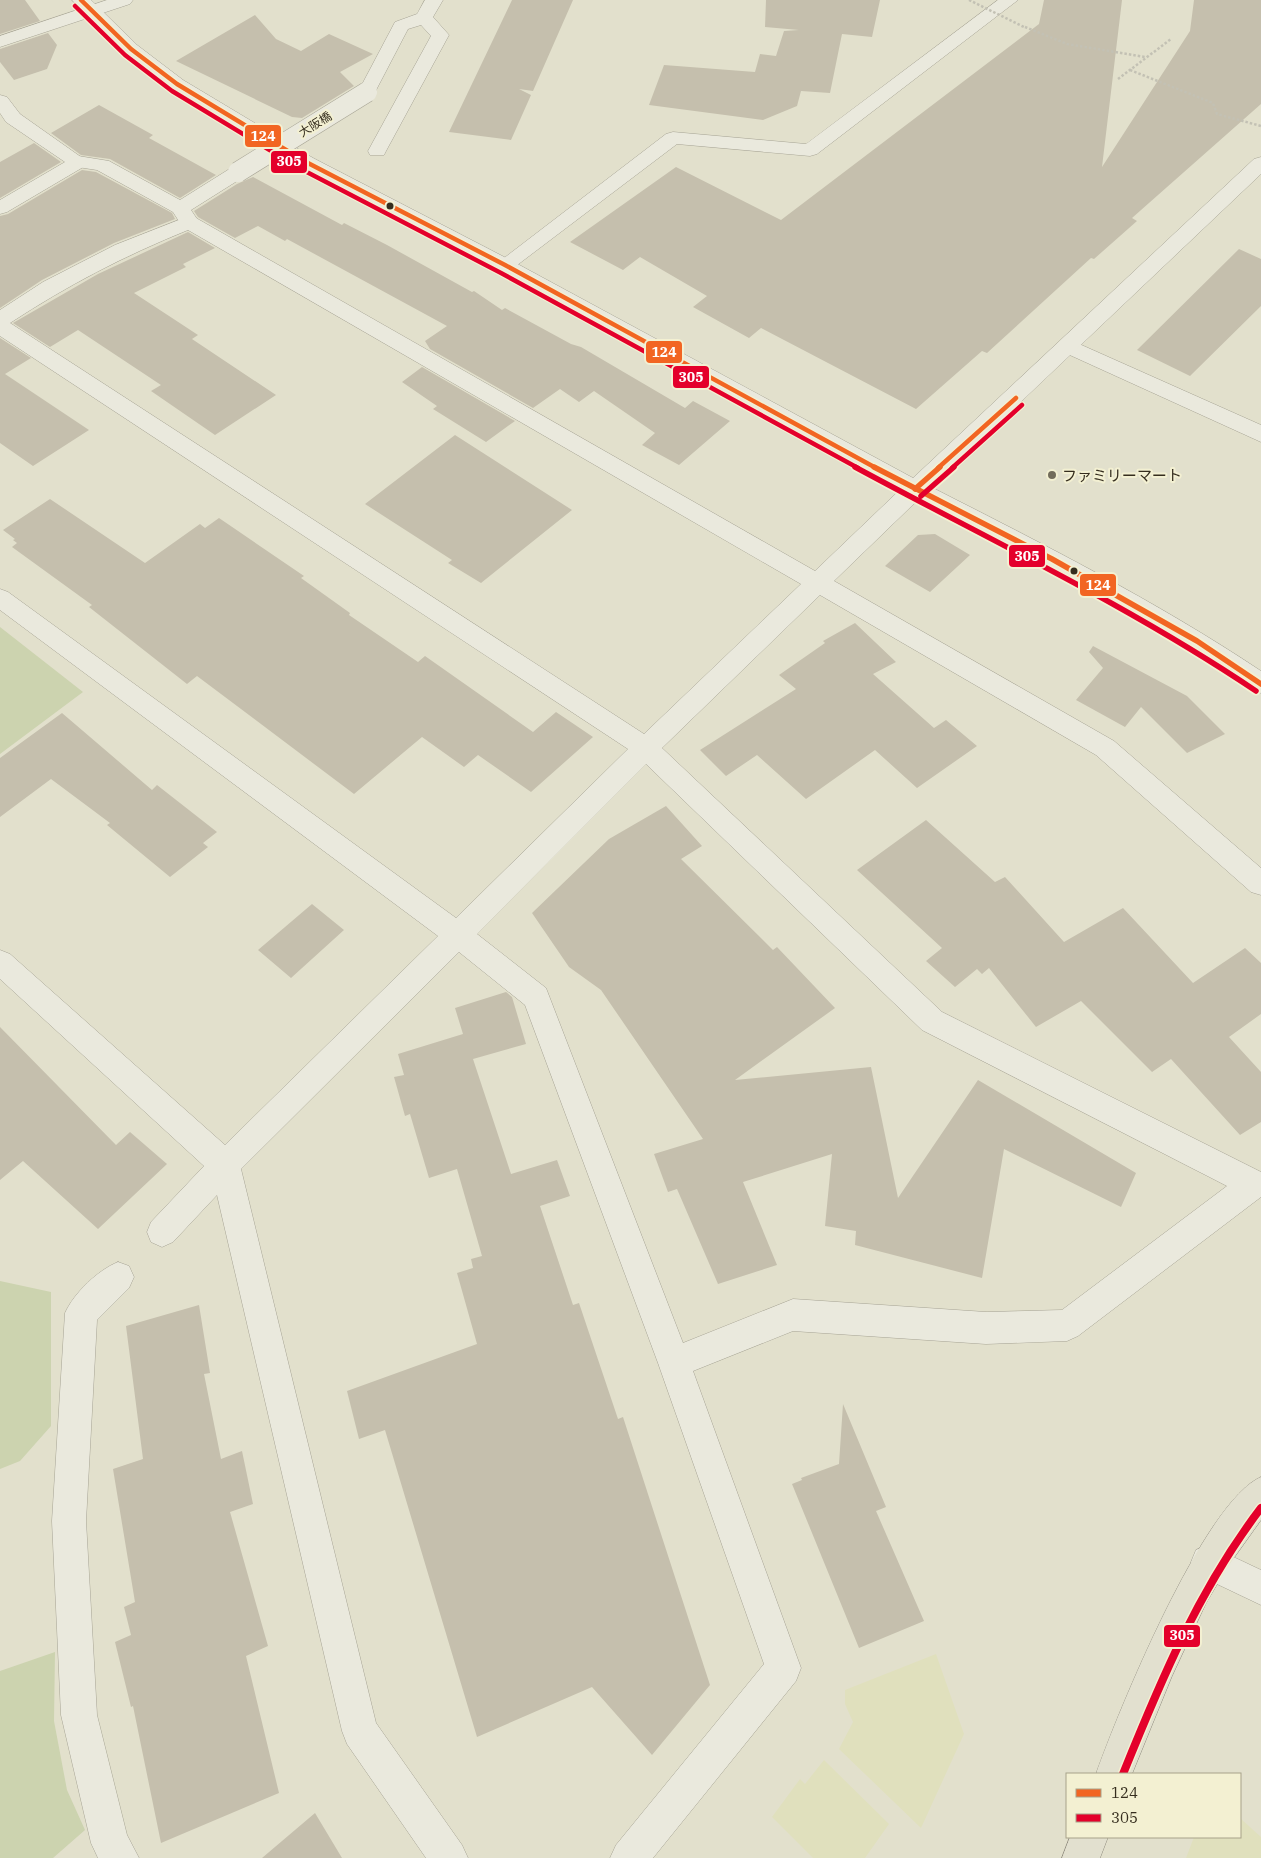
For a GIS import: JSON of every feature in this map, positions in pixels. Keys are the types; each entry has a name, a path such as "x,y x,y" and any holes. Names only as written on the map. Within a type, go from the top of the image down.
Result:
{"main road":[{"path":"1114,1773 1152,1682 1208,1562 1261,1494"},
{"path":"1081,1858 1089,1838"}],"street":[{"path":"0,42 85,6 124,0"},
{"path":"377,151 440,35 424,18 434,0"},
{"path":"505,265 673,138 810,150 1009,0"},
{"path":"85,6 130,49 177,84 306,162 505,265 915,489 1052,558 1197,640 1261,684"},
{"name":"大阪橋","path":"0,320 50,286 184,215 238,172 366,92 401,26 424,18"},
{"path":"0,101 14,118 78,162 102,165 184,215 1106,748 1261,884"},
{"path":"0,208 78,162"},
{"path":"162,1232 225,1165 646,748 915,489 1016,398 1068,346 1261,163"},
{"path":"0,326 646,748 932,1021 1258,1181 1067,1325 986,1328 793,1315 674,1362"},
{"path":"1068,346 1261,434"},
{"path":"0,598 458,935 536,997 674,1362 783,1668 629,1858"},
{"path":"0,962 225,1165 360,1730 449,1858"},
{"path":"118,1277 81,1313 70,1521 79,1715 110,1842 120,1858"},
{"path":"1208,1562 1261,1588"}],"path":[{"path":"969,0 1024,27 1067,44 1145,57"},
{"path":"1118,79 1171,39"},
{"path":"1130,70 1213,103 1217,114 1261,126"}],"green space":[{"path":"0,627 83,692 0,754"},
{"path":"0,1281 51,1292 51,1426 20,1461 0,1469"},
{"path":"55,1652 54,1721 67,1790 85,1830 53,1858 0,1858 0,1671"},
{"path":"936,1654 964,1734 921,1828 839,1749 853,1722 845,1704 845,1690"},
{"path":"824,1760 889,1824 865,1858 813,1858 772,1817 800,1779 805,1784"},
{"path":"1241,1819 1261,1837 1261,1858 1186,1858 1194,1838 1241,1838"}],"building":[{"path":"0,0 25,0 40,21 0,34"},
{"path":"512,0 573,0 533,91 519,89 531,95 511,140 449,132"},
{"path":"766,0 880,0 872,37 842,34 830,93 801,91 797,106 763,120 649,105 664,65 755,72 760,54 776,56 784,31 799,30 765,27"},
{"path":"1044,0 1122,0 1102,167 1190,31 1194,0 1261,0 1261,104 1132,218 1137,221 1094,259 1091,258 987,353 982,351 916,409 761,328 749,338 693,307 707,296 640,257 623,270 570,242 676,167 781,220 1039,24"},
{"path":"255,15 276,39 301,51 329,34 373,54 340,72 354,86 302,118 292,117 176,61"},
{"path":"48,33 57,45 47,69 14,80 0,62 0,49"},
{"path":"99,105 153,135 149,138 216,175 180,198 110,159 81,155 51,133"},
{"path":"34,143 61,162 0,198 0,162"},
{"path":"82,170 96,172 172,213 175,219 114,243 42,280 0,308 0,216 8,214"},
{"path":"253,177 342,225 344,223 472,292 474,291 502,310 505,308 571,344 581,347 685,408 693,401 730,421 679,465 642,445 655,433 594,391 579,402 560,389 533,408 430,349 425,341 447,326 287,239 285,241 258,226 235,238 198,217 194,211 237,184"},
{"path":"188,232 215,248 183,264 186,267 134,293 198,335 192,339 276,395 215,435 151,391 161,385 78,330 50,347 13,323 98,274"},
{"path":"1239,249 1261,259 1261,306 1190,376 1137,350"},
{"path":"0,338 31,358 5,374 89,430 33,466 0,443"},
{"path":"422,367 515,421 486,442 433,409 437,406 402,382"},
{"path":"455,435 572,510 481,583 448,563 452,560 365,504"},
{"path":"50,499 145,563 200,524 205,528 219,518 304,576 301,578 350,613 349,615 418,662 425,656 533,732 556,712 593,737 531,792 478,755 464,767 422,737 354,794 197,676 187,684 89,607 92,605 12,547 17,543 13,540 15,539 3,530"},
{"path":"935,534 970,555 930,592 885,566 918,535"},
{"path":"855,623 896,662 873,674 934,728 946,720 977,746 917,788 875,750 806,799 757,755 726,776 700,750 796,689 779,675 825,643 823,641"},
{"path":"1093,646 1187,696 1225,734 1187,753 1141,707 1125,727 1076,700 1103,668 1089,652"},
{"path":"62,713 152,790 157,785 217,832 203,843 208,847 170,877 107,825 110,823 51,779 0,817 0,758"},
{"path":"666,806 702,846 681,859 773,950 777,947 835,1008 735,1080 871,1067 898,1198 978,1080 1136,1173 1121,1207 1004,1149 982,1278 855,1245 856,1231 825,1226 832,1154 743,1182 777,1265 718,1284 677,1189 668,1192 654,1154 703,1139 601,990 569,967 532,913 609,839"},
{"path":"926,820 995,882 1005,877 1064,942 1123,908 1193,983 1245,948 1261,963 1261,1014 1229,1037 1261,1072 1261,1122 1240,1135 1171,1059 1152,1072 1081,1001 1036,1027 989,968 982,974 977,969 955,987 926,961 942,948 857,870"},
{"path":"312,904 344,930 291,978 258,950"},
{"path":"506,992 512,997 526,1044 473,1059 511,1174 557,1160 570,1196 540,1206 573,1305 579,1303 618,1419 623,1417 710,1685 652,1755 592,1687 477,1737 385,1430 359,1439 347,1391 477,1344 457,1273 473,1268 471,1259 482,1256 457,1169 429,1178 410,1114 405,1116 394,1077 404,1075 398,1054 463,1034 455,1008"},
{"path":"0,1027 116,1145 130,1132 167,1164 98,1229 23,1161 0,1180"},
{"path":"199,1305 210,1373 204,1374 221,1459 242,1451 253,1504 230,1512 268,1646 246,1656 279,1793 161,1843 133,1706 131,1707 115,1642 131,1635 124,1607 135,1602 113,1469 143,1459 126,1326"},
{"path":"843,1404 886,1507 876,1511 924,1621 859,1648 792,1484 802,1480 801,1478 839,1464"},
{"path":"315,1813 342,1858 262,1858"}],"transit line":[{"name":"124","path":"81,0 131,49 177,84 306,162 505,265 915,489 1052,559 1197,641 1261,684"},
{"name":"305","path":"75,6 125,55 172,91 301,169 501,273 911,497 1048,567 1192,648 1256,691"},
{"name":"124","path":"915,489 1016,398"},
{"name":"305","path":"921,496 1022,405"},
{"name":"305","path":"1123,1773 1166,1670 1199,1602 1217,1569 1261,1508"}],"place":[{"name":"ファミリーマート","path":"1052,475"}]}
